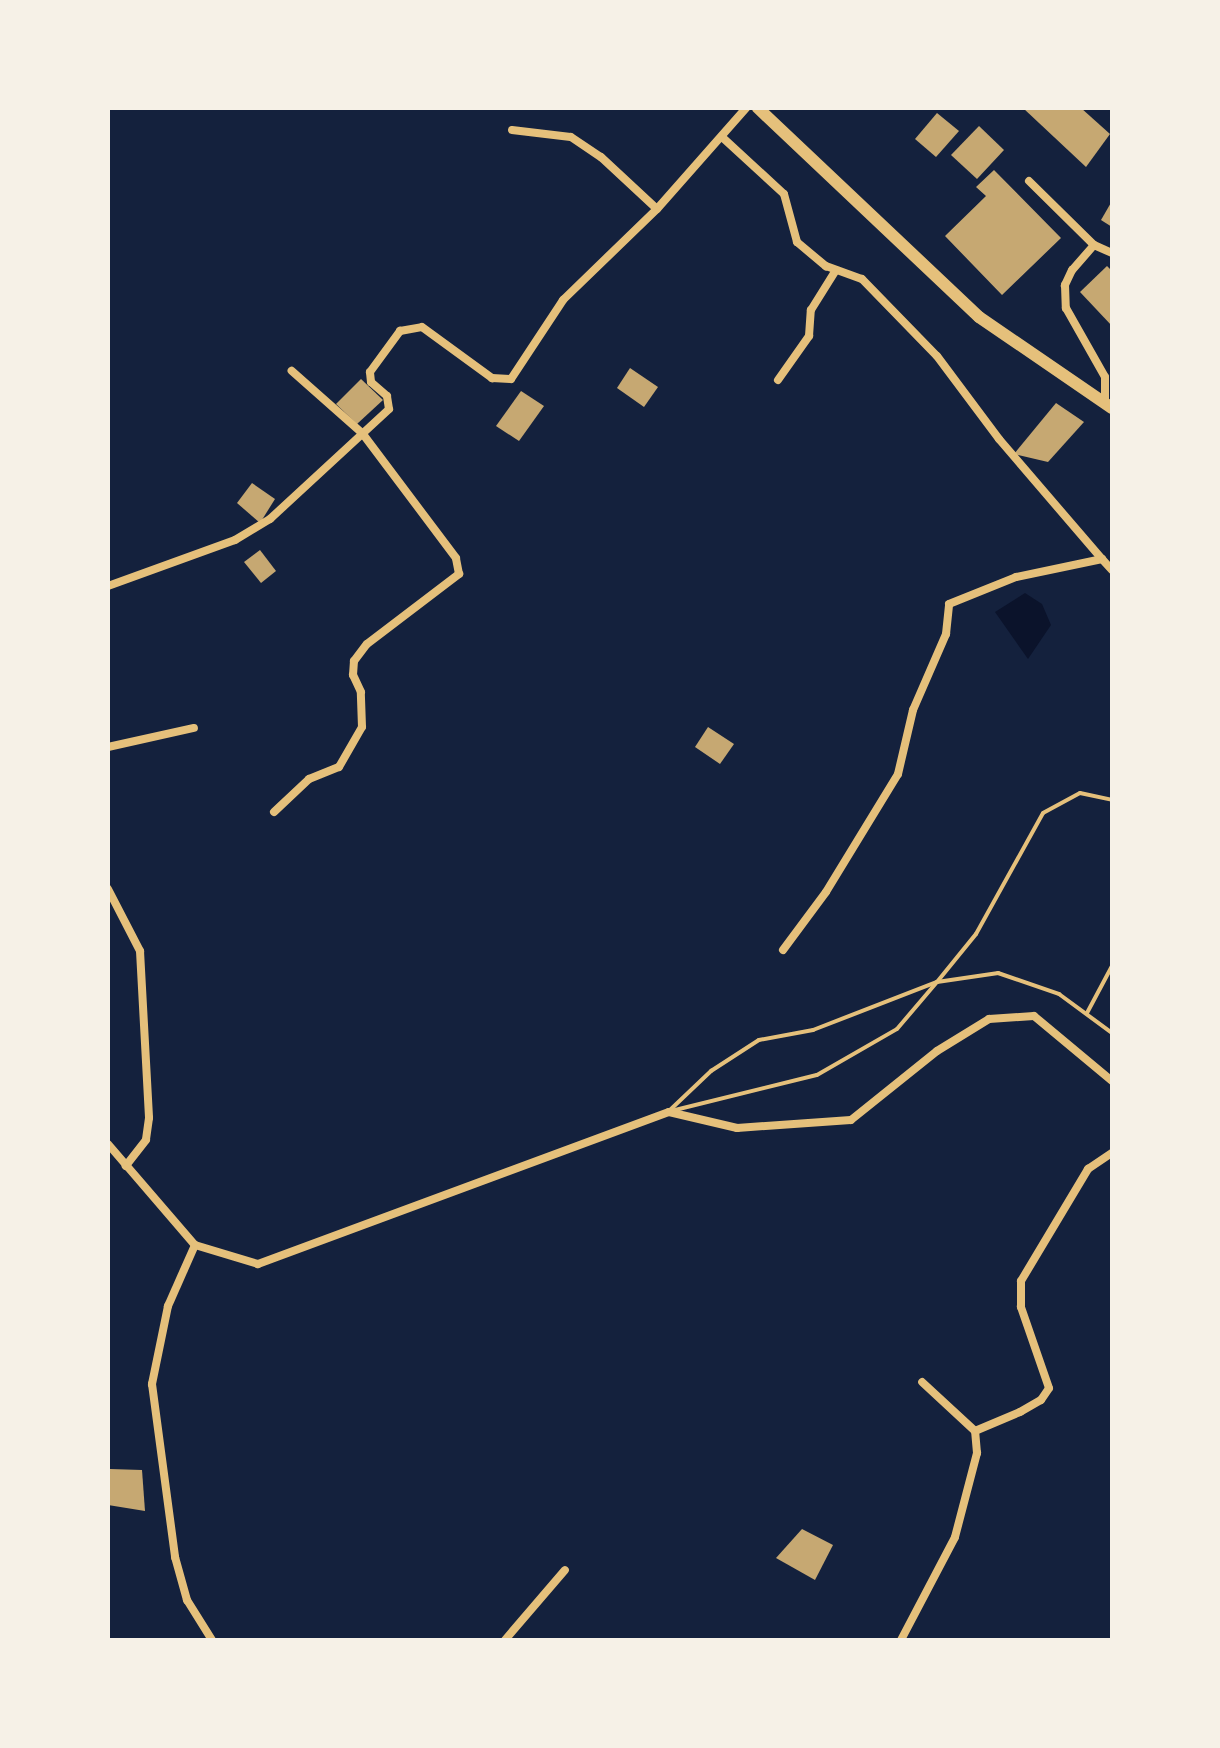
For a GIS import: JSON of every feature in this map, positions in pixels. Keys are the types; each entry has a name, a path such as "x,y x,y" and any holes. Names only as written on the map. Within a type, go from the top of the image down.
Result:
{"main road":[{"path":"758,108 979,317 1108,404"}],"street":[{"path":"108,586 235,540 259,526 389,409 387,396 371,382 370,372 400,331 422,327 492,378 511,379 563,300 657,209 746,108"},
{"path":"512,130 571,137 601,157 657,209"},
{"path":"722,137 784,194 797,242 836,270 862,279 937,356 999,439 1112,570"},
{"path":"1029,181 1094,245 1112,253"},
{"path":"1094,245 1072,270 1065,285 1066,308 1105,377 1108,404"},
{"path":"778,380 805,345 811,310 836,270"},
{"path":"274,812 309,779 339,767 362,727 361,692 353,675 354,661 367,644 459,574 456,558 362,433 292,371"},
{"path":"783,950 826,892 898,774 913,710 946,634 949,604 1016,577 1102,559"},
{"path":"108,747 194,728"},
{"path":"108,889 140,951 149,1118 146,1140 126,1166"},
{"path":"108,1144 195,1245 258,1264 669,1112 737,1128 851,1120 989,1019 1034,1016 1062,1035 1112,1081"},
{"path":"975,1431 1041,1400 1049,1388 1021,1307 1021,1281 1088,1169 1112,1153"},
{"path":"195,1245 168,1306 152,1384 175,1557 187,1600 212,1640"},
{"path":"901,1640 955,1537 977,1453 975,1431 922,1382"},
{"path":"505,1640 565,1570"}],"lane":[{"path":"669,1112 817,1075 897,1029 976,934 1043,813 1080,793 1112,800"},
{"path":"1087,1014 1112,966"},
{"path":"669,1112 711,1071 759,1040 813,1030 937,982 998,973 1059,994 1112,1033"}],"water":[{"path":"1025,593 1042,604 1051,625 1028,659 995,612"}],"building":[{"path":"1023,108 1081,108 1110,134 1086,167"},
{"path":"937,113 959,131 936,157 915,139"},
{"path":"979,126 1004,150 977,179 951,155"},
{"path":"994,170 1061,238 1002,295 945,236 986,196 976,187"},
{"path":"1112,201 1112,227 1101,220"},
{"path":"1107,266 1112,271 1112,326 1080,292"},
{"path":"630,368 658,387 644,407 617,388"},
{"path":"361,379 383,400 357,424 336,404"},
{"path":"521,391 544,406 519,441 496,426"},
{"path":"1056,403 1084,422 1048,462 1014,454"},
{"path":"252,483 275,499 260,523 237,503"},
{"path":"260,550 276,571 261,583 244,562"},
{"path":"708,727 734,744 720,764 695,747"},
{"path":"110,1469 142,1470 145,1511 108,1505"},
{"path":"802,1529 833,1545 815,1580 776,1558"}]}
